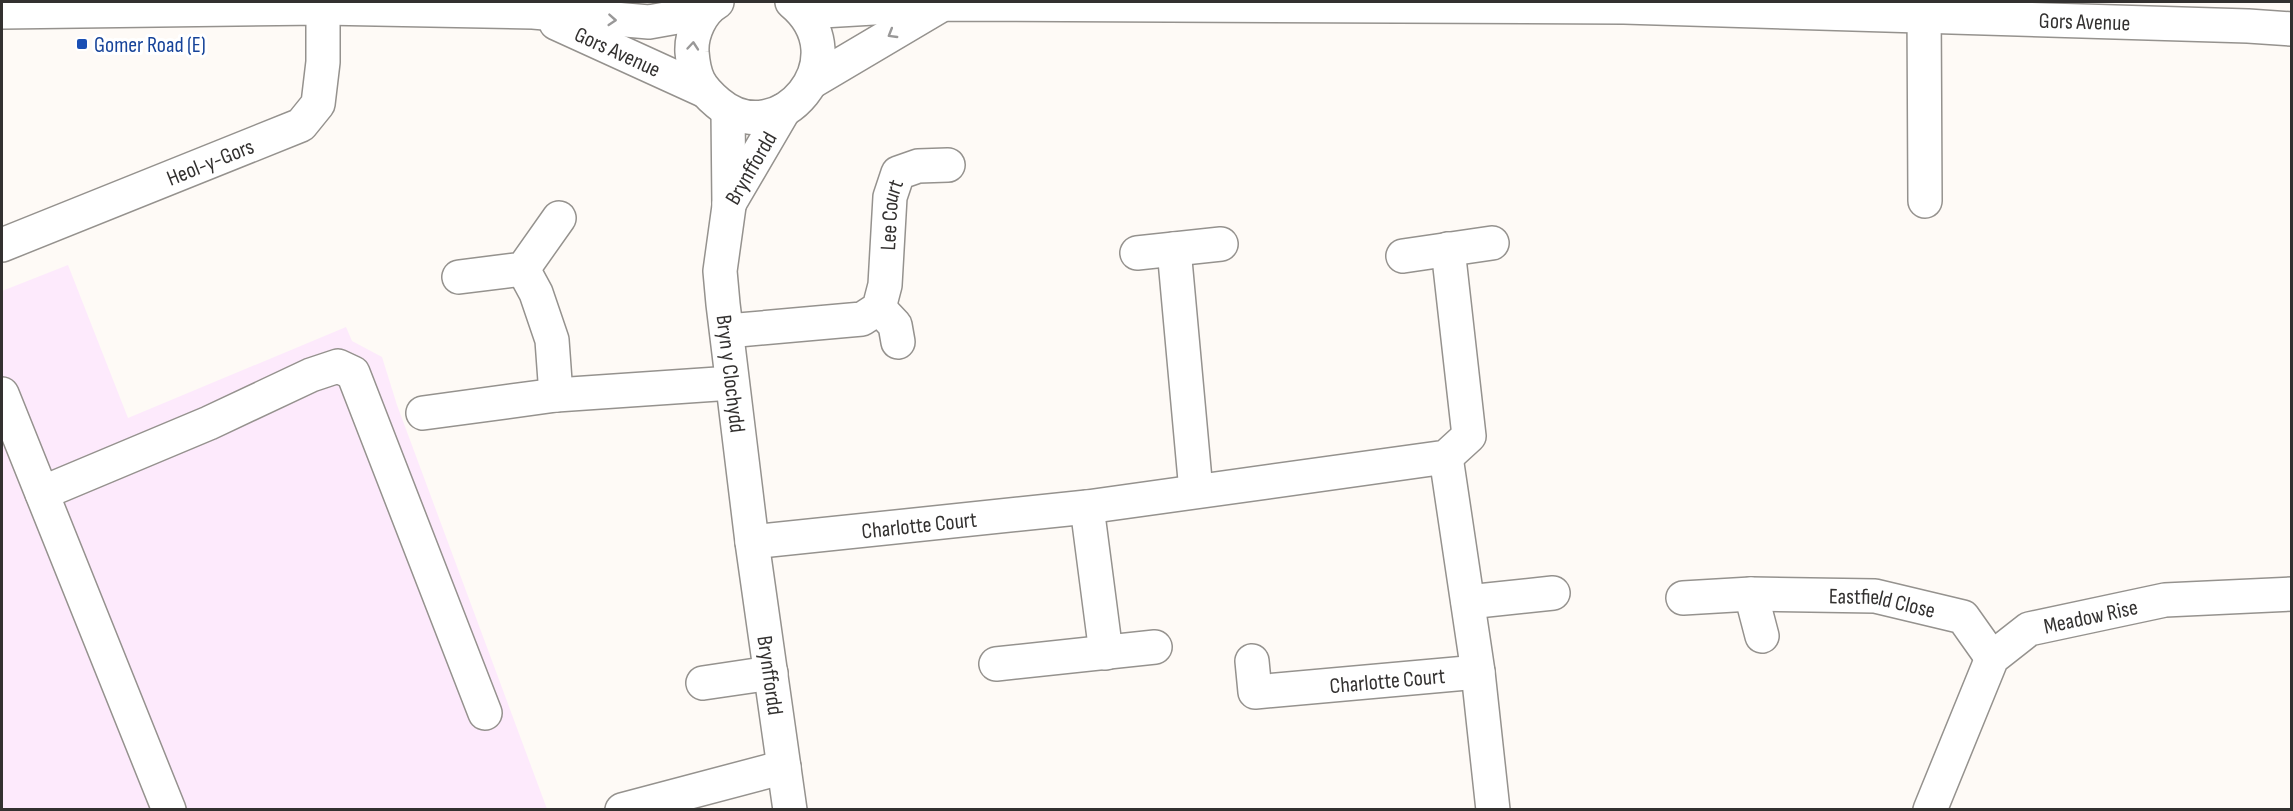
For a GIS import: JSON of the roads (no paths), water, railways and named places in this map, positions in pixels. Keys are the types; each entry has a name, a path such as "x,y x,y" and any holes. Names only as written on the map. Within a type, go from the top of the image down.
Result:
{"street":[{"name":"Gors Avenue","path":"2,12 323,8 533,12 649,22 677,17 715,3"},
{"path":"715,3 699,22 692,43 693,70 703,90 728,111 763,117 784,110 799,99 813,81 942,4"},
{"name":"Gors Avenue","path":"799,7 942,4 1623,4 2248,14 2292,29"},
{"path":"799,7 816,31 819,50 813,81"},
{"name":"Heol-y-Gors","path":"2,245 301,125 318,104 323,62 323,8"},
{"path":"1924,9 1925,201"},
{"name":"Gors Avenue","path":"533,12 703,90"},
{"name":"Brynffordd","path":"729,206 784,110"},
{"name":"Brynffordd","path":"728,111 729,206"},
{"name":"Lee Court","path":"879,308 885,285 890,197 898,173 918,166 949,165"},
{"name":"Bryn y Clochydd","path":"729,206 720,271 752,542"},
{"path":"459,277 523,269 559,218"},
{"path":"1403,256 1492,243"},
{"path":"1137,253 1221,244"},
{"path":"1174,249 1196,491"},
{"path":"1446,457 1469,436 1448,249"},
{"path":"523,269 536,293 552,340 556,395"},
{"path":"727,331 862,319 879,308 895,325 898,342"},
{"path":"42,493 209,423 311,375 338,366 353,373 485,713"},
{"path":"423,414 556,395 732,383"},
{"path":"2,394 169,810"},
{"name":"Charlotte Court","path":"752,542 1088,507 1446,457 1478,672 1492,810"},
{"path":"1088,507 1106,652"},
{"name":"Brynffordd","path":"752,542 790,810"},
{"path":"1468,602 1553,593"},
{"path":"1751,594 1761,636"},
{"name":"Eastfield Close","path":"1683,598 1751,594 1875,596 1963,617 1992,658"},
{"name":"Meadow Rise","path":"1930,810 1992,658 2029,629 2165,600 2292,594"},
{"path":"996,664 1155,647"},
{"name":"Charlotte Court","path":"1252,662 1255,692 1478,672"},
{"path":"703,683 771,673"},
{"path":"622,810 784,767"}],"place":[{"name":"Gomer Road (E)","path":"82,44"}]}
